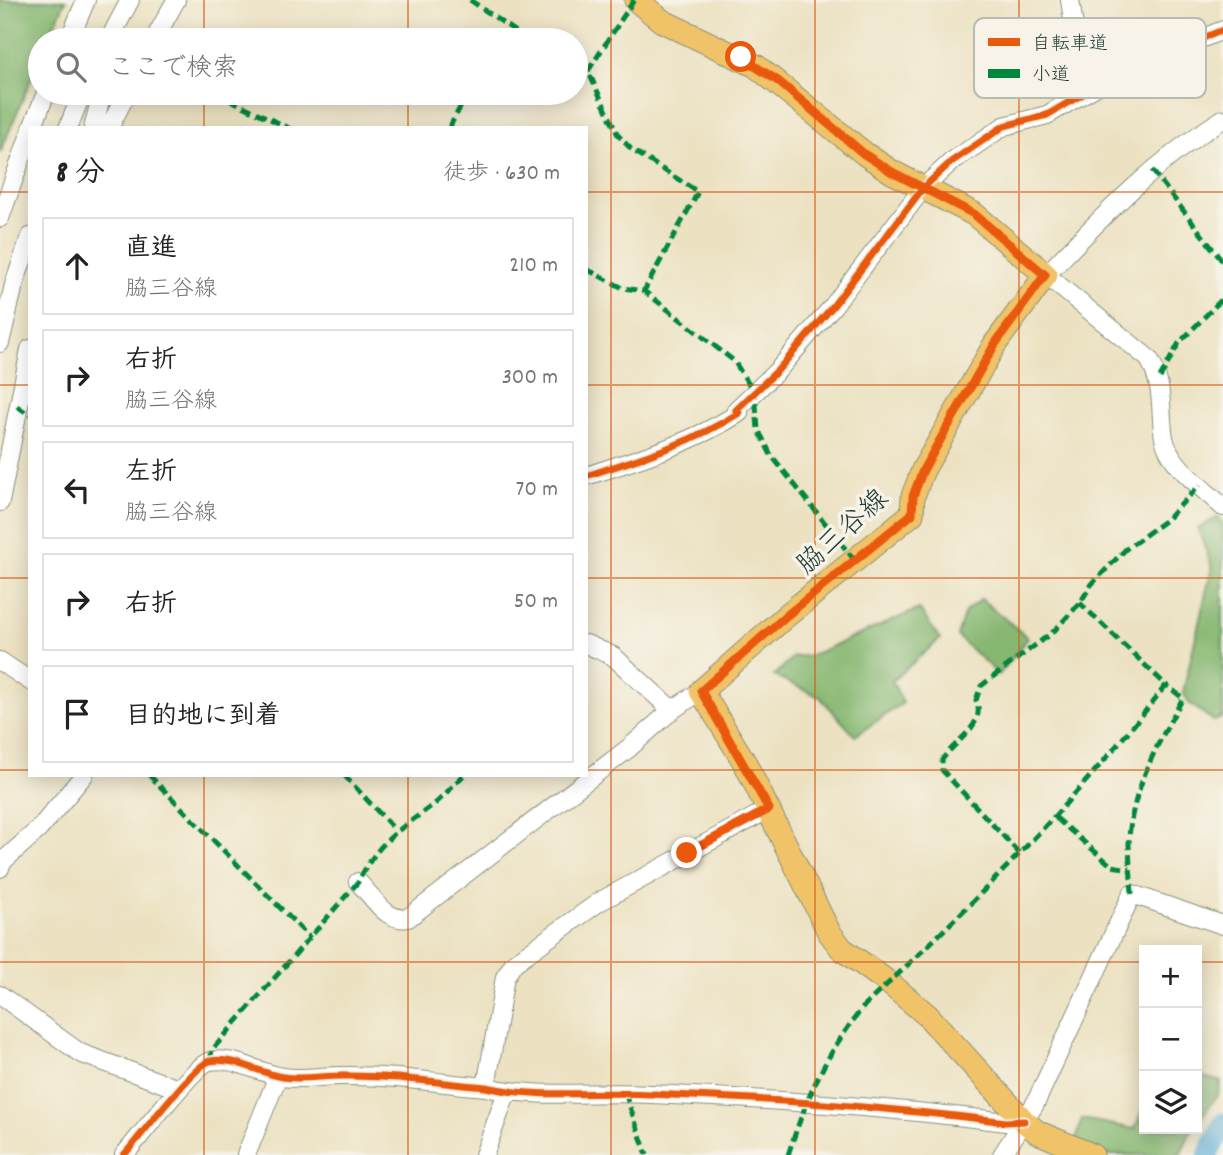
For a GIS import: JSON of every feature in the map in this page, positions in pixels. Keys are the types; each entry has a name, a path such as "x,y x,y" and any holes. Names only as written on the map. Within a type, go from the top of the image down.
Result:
{"main road":[{"path":"636,0 662,21 756,66 864,154 974,214 1045,275"},
{"name":"脇三谷線","path":"701,691 786,616 912,514 913,496 923,470 995,344 1045,275"},
{"path":"701,691 769,809 829,932 842,948 927,1015 1037,1132 1092,1155"}],"street":[{"path":"74,28 86,0"},
{"path":"115,28 131,0"},
{"path":"161,28 176,0"},
{"path":"1070,0 1073,18"},
{"path":"120,19 120,28"},
{"path":"1206,37 1223,30"},
{"path":"588,475 669,448 714,428 738,413 736,410 778,370 833,306 923,188 985,136 1004,126 1047,115 1074,98"},
{"path":"33,126 42,105"},
{"path":"69,126 77,105"},
{"path":"94,126 99,105"},
{"path":"110,126 121,105"},
{"path":"1223,119 1185,143 1152,170 1045,275 1149,359 1160,378 1164,439 1176,461 1223,508"},
{"path":"0,218 28,140"},
{"path":"0,343 14,285 28,243"},
{"path":"0,502 28,359"},
{"path":"588,645 613,656 672,710"},
{"path":"0,661 28,680"},
{"path":"358,882 388,915 397,920 408,918 629,748 672,710 701,691"},
{"path":"0,868 2,862 40,829 82,777"},
{"path":"486,1087 505,977 514,963 599,902 769,809"},
{"path":"1002,1155 1035,1104 1132,894 1223,925"},
{"path":"0,995 80,1053 178,1088"},
{"path":"124,1155 171,1101 178,1088 199,1067 211,1061 278,1076 308,1079 342,1076 486,1087 507,1092 629,1093 805,1101 1006,1122 1024,1121"},
{"path":"246,1155 278,1076"},
{"path":"484,1155 507,1092"}],"green space":[{"path":"0,0 66,0 53,28 28,28 28,86 0,153"},
{"path":"1218,517 1223,524 1223,717 1214,721 1189,703 1183,692 1212,567 1198,529"},
{"path":"981,599 1028,638 999,675 957,636 965,612"},
{"path":"919,609 940,639 892,681 903,703 855,736 820,697 774,676 793,657 812,655"},
{"path":"1202,1076 1221,1082 1218,1094 1202,1116"},
{"path":"1139,1118 1139,1134 1190,1134 1180,1155 1106,1155 1075,1142 1082,1119 1135,1129"}],"waterway":[{"path":"1208,1155 1223,1123"}],"marked path":[{"path":"470,0 511,28"},
{"path":"634,0 588,71 618,135 631,149 698,192 644,291"},
{"path":"241,105 285,126"},
{"path":"450,126 461,105"},
{"path":"1152,170 1223,262"},
{"path":"588,270 623,288 644,291 734,361 755,394 758,429 771,455 856,562"},
{"path":"1160,378 1179,343 1223,298"},
{"path":"17,406 28,414"},
{"path":"1019,853 942,770 942,760 974,725 978,709 976,700 981,686 1054,631 1080,603 1091,585 1126,549 1166,520 1200,485"},
{"path":"788,1155 819,1076 838,1041 865,1005 1022,851 1096,770 1166,685 1080,603"},
{"path":"1132,894 1129,840 1135,803 1156,748 1183,698 1166,685"},
{"path":"151,777 310,938"},
{"path":"346,777 395,830"},
{"path":"210,1061 212,1050 358,882 383,845 437,802 462,777"},
{"path":"1056,818 1112,866 1130,869"},
{"path":"625,1093 647,1155"}],"cycle path":[{"path":"1206,37 1223,30"},
{"path":"588,475 684,442 739,413 736,410 778,370 833,306 923,188 951,162 1004,126 1047,115 1076,98"},
{"path":"124,1155 192,1075 210,1061 219,1060 290,1078 378,1077 527,1093 631,1093 740,1098 1006,1122 1024,1121"}],"route":[{"path":"687,853 769,809 745,763 701,691 786,616 912,514 913,496 923,470 995,344 1045,275 987,223 864,154 836,133 778,81 741,57"}]}
